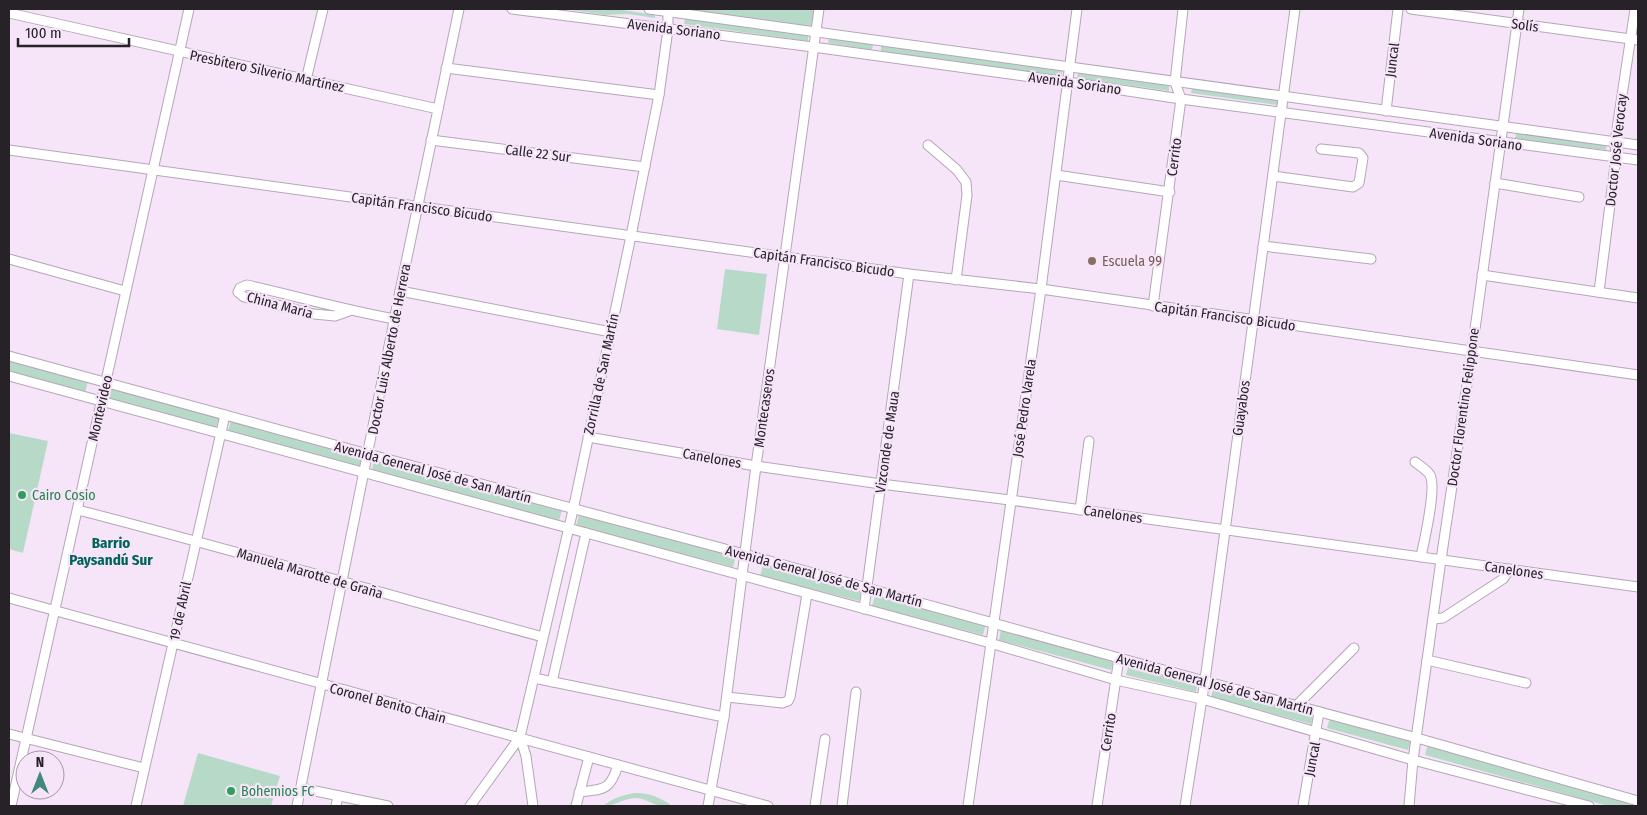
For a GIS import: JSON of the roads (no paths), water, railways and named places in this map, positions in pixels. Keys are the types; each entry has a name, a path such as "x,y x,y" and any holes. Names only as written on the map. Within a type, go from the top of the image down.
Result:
{"street":[{"name":"Montevideo","path":"11,806 56,611 178,51 189,9"},
{"path":"306,80 323,9"},
{"name":"Doctor Luis Alberto de Herrera","path":"297,806 400,291 459,9"},
{"name":"Avenida Soriano","path":"512,9 873,55 1181,99 1638,160"},
{"name":"Avenida Soriano","path":"649,9 668,10 874,41 1284,96 1502,128 1638,145"},
{"name":"Montecaseros","path":"708,806 727,697 744,554 819,9"},
{"name":"José Pedro Varela","path":"968,806 1041,290 1077,9"},
{"name":"Cerrito","path":"1153,306 1170,192 1181,99 1175,82 1183,9"},
{"name":"Guayabos","path":"1185,806 1205,680 1295,9"},
{"name":"Juncal","path":"1386,111 1398,9"},
{"name":"Solís","path":"1412,9 1634,40"},
{"name":"Doctor Florentino Felippone","path":"1409,806 1413,760 1519,9"},
{"name":"Doctor José Verocay","path":"1599,292 1616,157 1615,142 1634,40 1635,9"},
{"name":"Zorrilla de San Martín","path":"470,806 520,738 573,510 631,236 659,95 668,29 668,10"},
{"name":"Presbítero Silverio Martínez","path":"9,13 438,109"},
{"path":"873,55 874,41"},
{"path":"446,68 659,95"},
{"name":"Calle 22 Sur","path":"431,140 645,167"},
{"path":"928,145 957,170 966,182 968,195 956,280"},
{"path":"1272,176 1353,187 1359,182 1363,158 1359,154 1321,149"},
{"name":"Capitán Francisco Bicudo","path":"9,150 909,274 1041,290 1638,375"},
{"path":"1056,175 1170,192"},
{"path":"1495,183 1579,196"},
{"path":"1263,246 1371,260"},
{"path":"9,258 126,291"},
{"name":"Vizconde de Maua","path":"864,609 909,274"},
{"path":"1482,276 1638,298"},
{"name":"China María","path":"349,310 335,316 314,314 244,297 238,292 240,288 247,285 349,310 395,319"},
{"path":"400,291 611,332"},
{"name":"Avenida General José de San Martín","path":"9,356 573,510 744,554 1417,738 1638,801"},
{"name":"Avenida General José de San Martín","path":"9,376 990,643 1116,680 1202,699 1413,760 1589,806"},
{"name":"19 de Abril","path":"136,806 195,540 225,415"},
{"name":"Canelones","path":"588,437 756,466 881,484 1010,500 1638,587"},
{"path":"1080,510 1089,441"},
{"path":"1415,462 1430,476 1432,484 1431,501 1421,557"},
{"name":"Manuela Marotte de Graña","path":"78,510 195,540 342,583 543,638"},
{"path":"552,682 586,533"},
{"path":"1433,619 1443,618 1503,579 1510,569"},
{"path":"727,697 782,703 788,700 807,594"},
{"name":"Coronel Benito Chain","path":"9,598 768,806"},
{"path":"1296,706 1354,648"},
{"name":"Cerrito","path":"1097,806 1119,658"},
{"path":"1427,660 1526,683"},
{"path":"534,678 724,717"},
{"path":"842,806 856,692"},
{"name":"Juncal","path":"1303,806 1319,712"},
{"path":"9,734 144,768"},
{"name":"Zorrilla de San Martín","path":"520,738 526,756 533,806"},
{"path":"815,806 824,739"},
{"path":"576,806 589,757"},
{"path":"579,792 599,790 609,786 614,779 618,765"},
{"path":"301,788 338,796 358,803 388,806"},
{"path":"336,806 338,796"}],"place":[{"name":"Escuela 99","path":"1092,261"},
{"name":"Cairo Cosio","path":"22,495"},
{"name":"Bohemios FC","path":"231,791"}],"district":[{"name":"Barrio Paysandú Sur","path":"111,552"}]}
